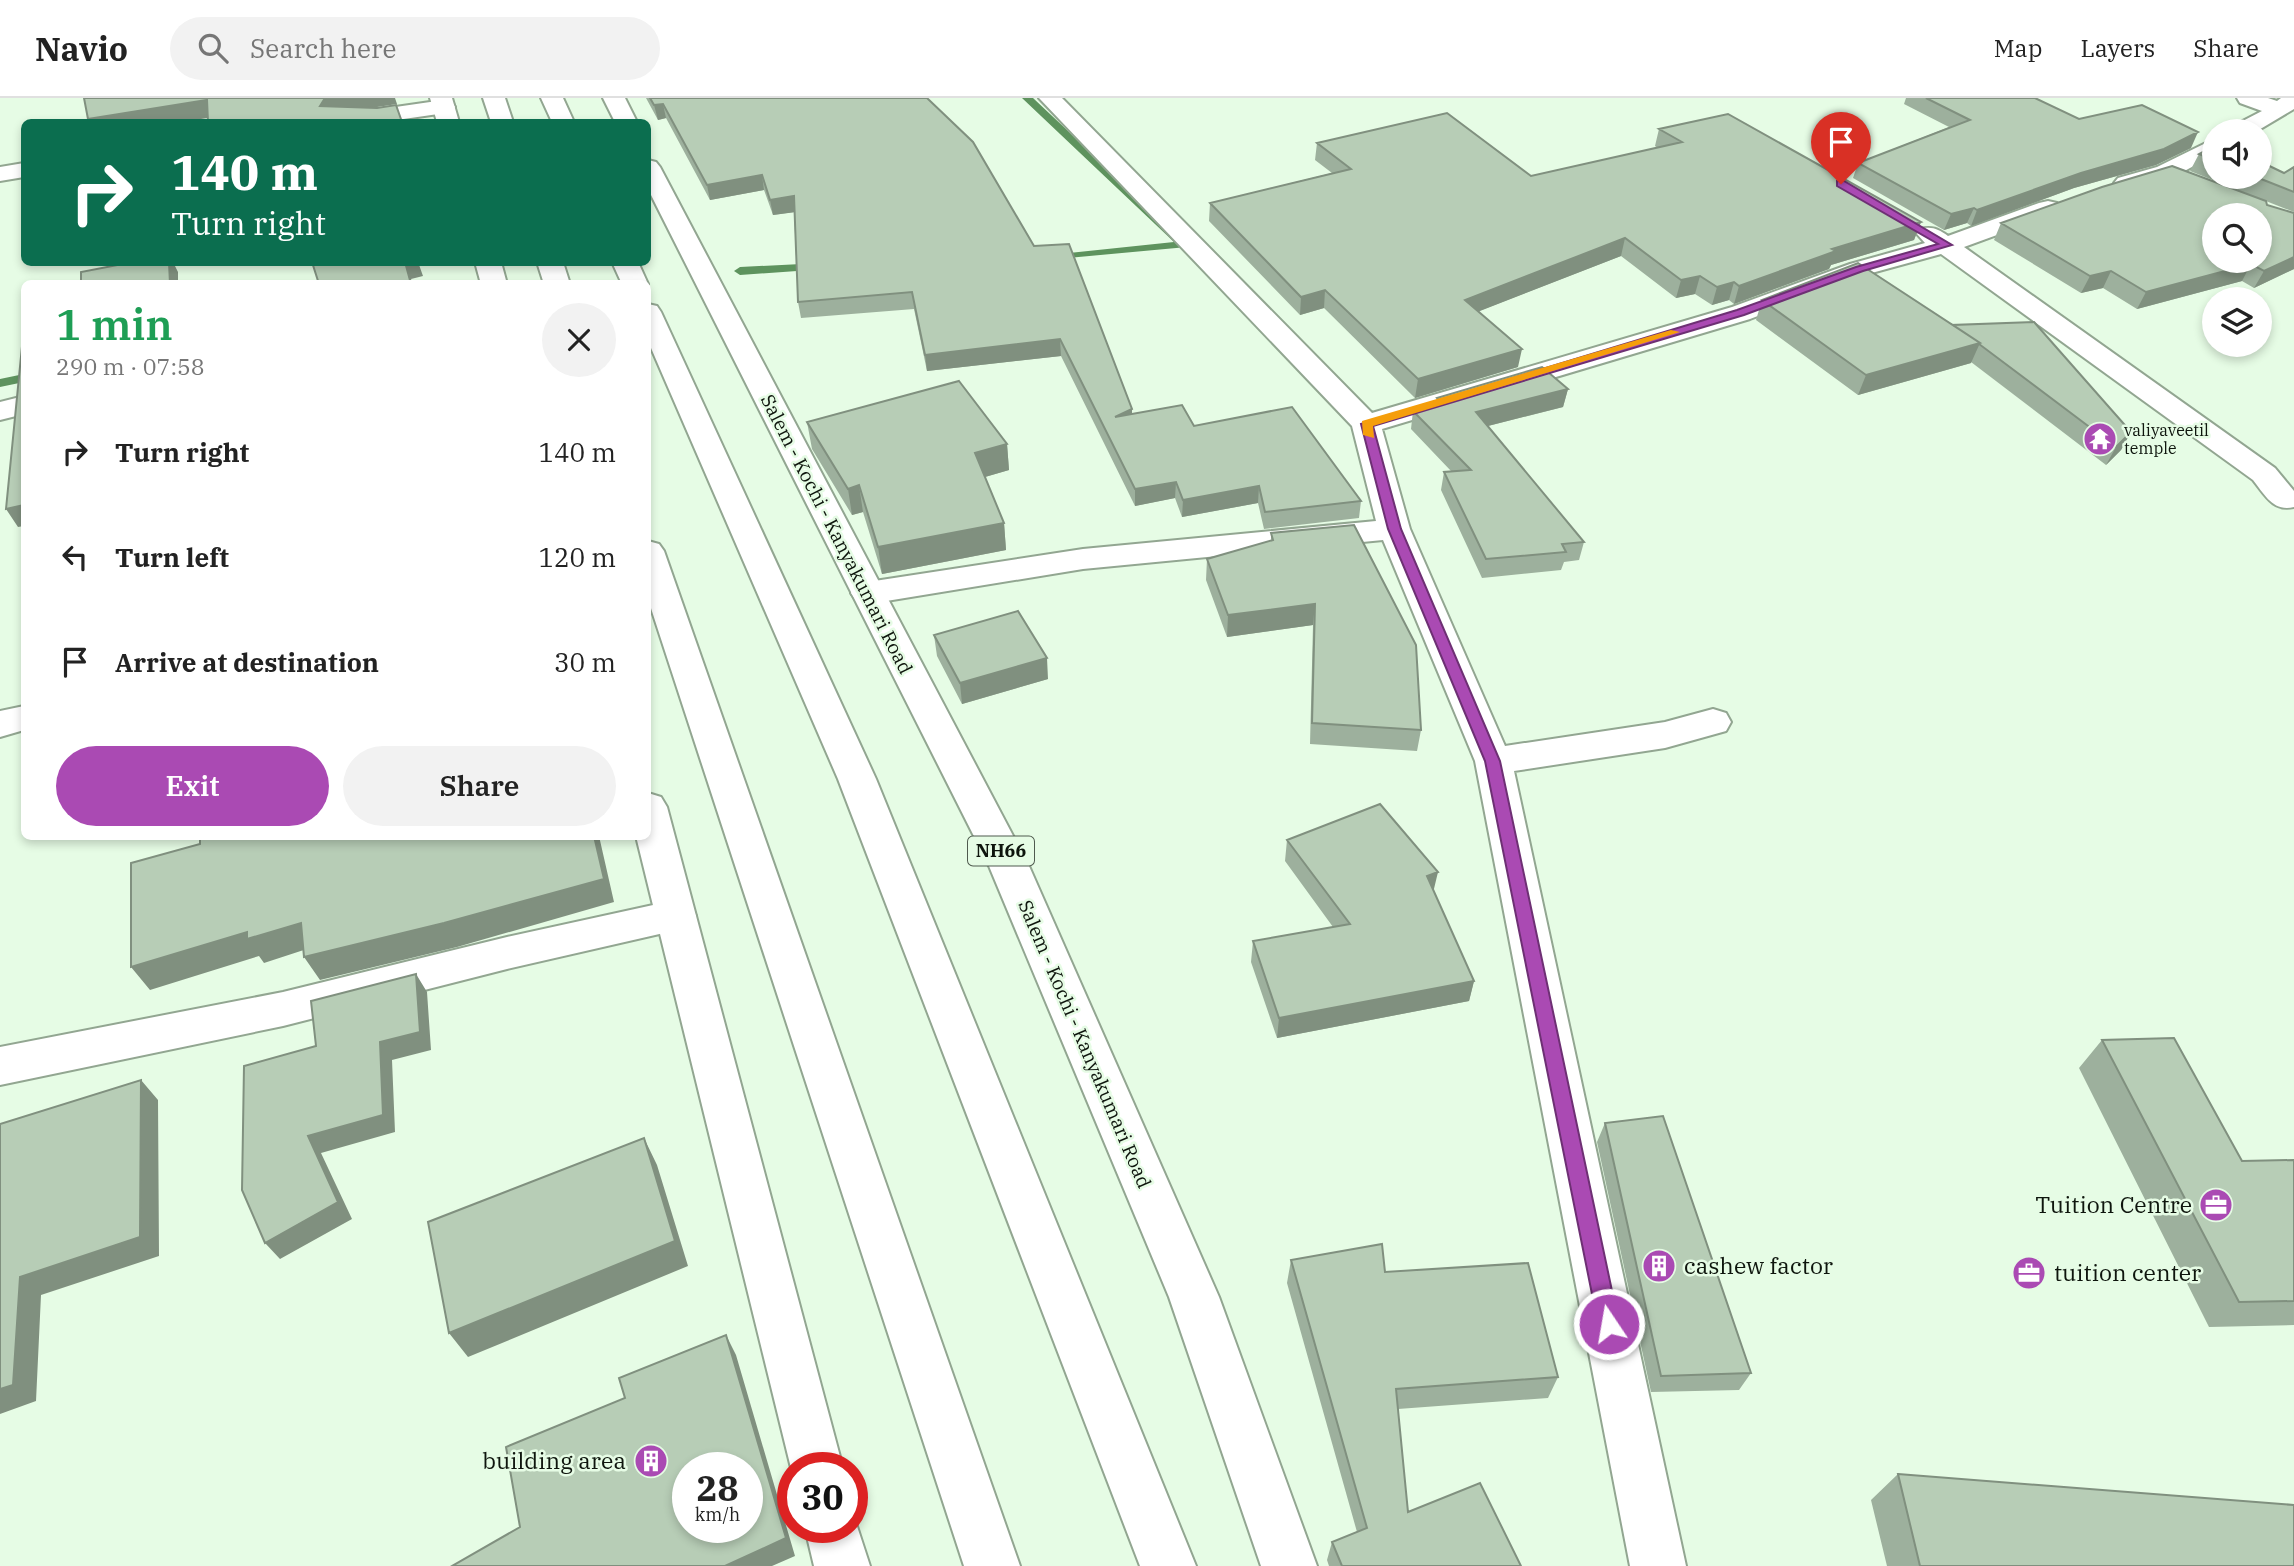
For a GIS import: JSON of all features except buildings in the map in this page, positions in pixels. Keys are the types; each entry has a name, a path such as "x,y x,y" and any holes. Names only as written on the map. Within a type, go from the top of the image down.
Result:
{"main road":[{"path":"494,98 501,119"},
{"path":"552,98 562,119"},
{"path":"614,98 624,119"},
{"path":"1050,98 1367,424 1394,529 1493,761 1658,1566"},
{"path":"2248,98 2287,104"},
{"path":"2261,119 2287,104"},
{"path":"364,119 444,109"},
{"path":"2107,189 2165,172 2202,152"},
{"path":"0,174 21,170"},
{"path":"2165,172 2190,182"},
{"name":"Salem - Kochi - Kanyakumari Road","path":"651,173 1009,866 1194,1297 1289,1566"},
{"path":"1367,424 1741,313 1859,269 1947,245 2071,200"},
{"path":"1906,221 1947,245 2264,474 2285,500"},
{"path":"651,319 857,779 1168,1566"},
{"path":"0,411 21,406"},
{"path":"868,593 1083,559 1394,529"},
{"path":"651,560 992,1566"},
{"path":"0,724 21,719"},
{"path":"1493,761 1665,735 1713,722"},
{"path":"651,819 813,1452"},
{"path":"0,1066 283,1009 507,953 676,916"},
{"path":"836,1543 842,1566"}],"waterway":[{"path":"1027,98 1183,245 1050,258"},
{"path":"740,271 821,267"},
{"path":"0,383 21,379"}],"slow traffic":[{"path":"1369,435 1367,424 1675,332"}],"place":[{"name":"valiyaveetil temple","path":"2100,439"},
{"name":"Tuition Centre","path":"2216,1205"},
{"name":"cashew factor","path":"1659,1266"},
{"name":"tuition center","path":"2029,1273"},
{"name":"building area","path":"651,1461"}],"route":[{"path":"1609,1324 1493,761 1394,529 1367,424 1741,313 1859,269 1947,245 1841,184"}]}
